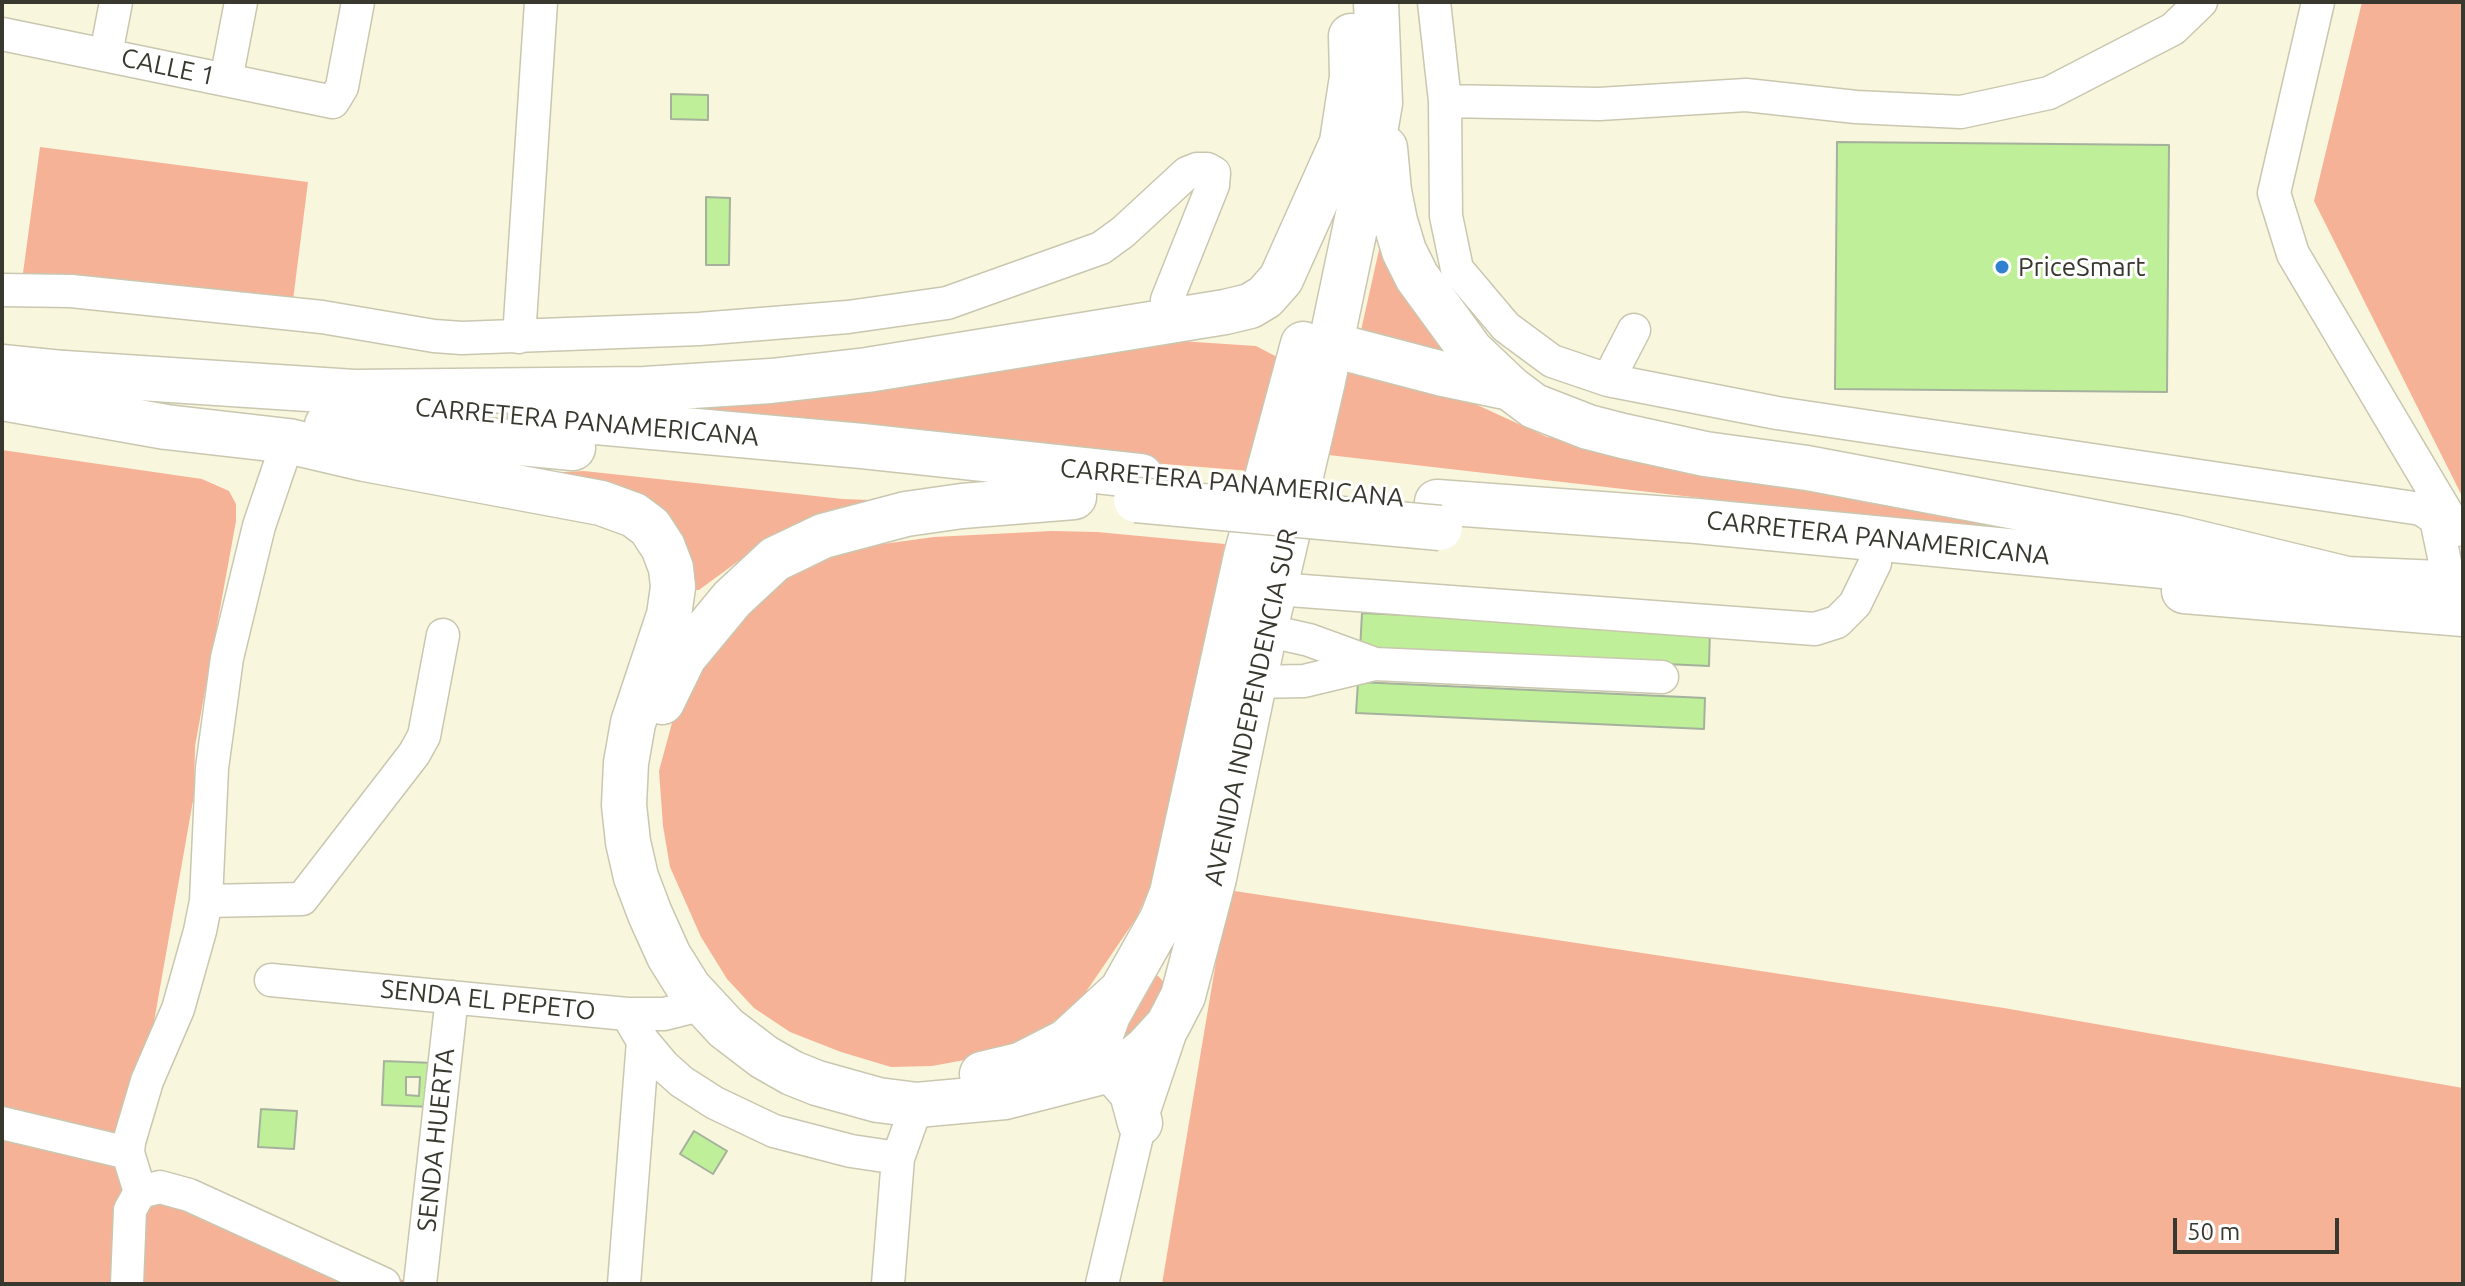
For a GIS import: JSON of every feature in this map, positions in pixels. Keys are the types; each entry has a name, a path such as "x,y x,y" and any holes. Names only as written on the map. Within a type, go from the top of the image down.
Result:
{"highway":[{"path":"1114,1091 1099,1040 1128,978 1162,919 1172,893 1246,556 1312,360 1352,77 1350,2"},
{"name":"AVENIDA INDEPENDENCIA SUR","path":"1184,992 1214,878 1270,609 1312,360 1356,234 1380,103 1376,2"},
{"path":"1380,103 1389,191 1404,251 1417,277 1471,351 1534,406 1588,427 1705,454 1807,468 2174,537 2351,580"},
{"path":"64,373 354,392 645,389 771,381 867,370 1168,322 1250,306 1274,288 1292,257 1341,145"},
{"path":"1109,330 1247,322 1272,327 1312,360"},
{"path":"1312,360 1340,347 1510,388"},
{"name":"CARRETERA PANAMERICANA","path":"2,367 379,406 594,420 846,444 1138,488 1439,515 1875,563 2289,601 2460,583"},
{"path":"2,397 166,427 288,441 365,459 601,503 634,515 650,527 663,547 671,568 673,587 669,615 633,723 626,763 624,805 628,842 636,877 669,956 704,1004 726,1028 764,1057 792,1073 878,1100 917,1105 1114,1091"},
{"name":"CARRETERA PANAMERICANA","path":"2,397 256,417 1074,497 1138,488"},
{"path":"1074,497 906,514 823,536 775,559 732,599 684,657 655,716 647,749 646,795 658,874 677,927 693,957 731,1004 801,1052 854,1071 889,1078 925,1081 995,1072 1020,1065 1067,1041 1149,960 1163,964 1174,971 1184,992 1168,1025 1129,1063 1114,1091"},
{"name":"CARRETERA PANAMERICANA","path":"1439,515 1712,522 2192,569 2351,580 2460,583"}],"street":[{"path":"106,54 116,2"},
{"path":"226,80 241,2"},
{"name":"CALLE 1","path":"2,34 333,102 342,87 358,2"},
{"path":"519,337 541,2"},
{"path":"1434,2 1445,101 1446,216 1457,269 1506,327 1552,361 1608,380 1777,413 2421,509 2436,519 2460,583"},
{"path":"1445,101 1599,104 1746,95 1856,107 1961,112 2049,93 2173,29 2201,2"},
{"path":"2318,2 2274,193 2293,254 2456,529 2460,583"},
{"path":"2,290 71,291 322,317 434,336 519,337 848,317 947,303 1101,248 1123,232 1187,173 1207,169 1214,173 1213,185 1167,300 1168,322"},
{"path":"1608,380 1634,330"},
{"path":"127,1284 130,1210 140,1192 128,1153 132,1129 147,1081 178,1009 206,901 212,768 227,658 259,526 288,441"},
{"path":"1270,609 1815,629 1837,622 1855,604 1875,563"},
{"path":"1270,609 1309,640 1375,664"},
{"path":"206,901 302,899 414,754 424,736 443,635"},
{"path":"1255,682 1304,681 1375,664 1662,677"},
{"name":"SENDA EL PEPETO","path":"271,980 452,997 635,1027 664,1014 704,1004"},
{"name":"AVENIDA INDEPENDENCIA SUR","path":"1102,1284 1114,1091 1184,992"},
{"name":"SENDA HUERTA","path":"420,1284 452,997"},
{"path":"635,1027 682,1082 743,1118 802,1139 898,1158"},
{"path":"624,1284 635,1027"},
{"path":"888,1284 898,1158 917,1105"},
{"path":"2,1123 128,1153"},
{"path":"140,1192 160,1187 189,1195 384,1284"}],"shaded area":[{"path":"2362,2 2463,2 2463,498 2314,201"},
{"path":"40,147 308,182 292,308 23,273"},
{"path":"1385,223 1451,360 1360,335"},
{"path":"1165,340 1256,346 1281,359 1251,471 578,417"},
{"path":"1339,364 1462,398 1547,437 1830,488 2030,536 1320,454"},
{"path":"2,450 202,479 229,491 236,504 236,521 195,746 194,795 127,1175 413,1284 2,1284"},
{"path":"584,471 843,499 921,502 752,551 699,590 686,590 684,568 541,473"},
{"path":"1052,531 1225,544 1156,873 1137,917 1079,1002 1045,1028 1014,1046 981,1057 932,1066 891,1067 790,1032 754,1008 727,979 701,937 670,867 659,771 676,708 725,630 799,566 883,544 934,537"},
{"path":"1228,890 2004,1008 2463,1088 2463,1284 1162,1284"},
{"path":"1149,974 1158,976 1164,982 1168,994 1119,1052 1119,1004"}],"building":[{"path":"671,94 708,95 708,120 671,119"},
{"name":"PriceSmart","path":"1837,142 2169,145 2167,392 1835,389"},
{"path":"706,197 730,198 729,265 706,265"},
{"path":"1362,613 1710,629 1709,666 1360,650"},
{"path":"1358,682 1705,698 1704,729 1356,713"},
{"path":"384,1061 434,1063 433,1107 382,1105","holes":["406,1077 420,1077 419,1096 406,1095"]},
{"path":"261,1109 297,1111 294,1149 258,1147"},
{"path":"694,1131 727,1151 713,1174 680,1154"}],"place":[{"name":"PriceSmart","path":"2002,267"}]}
